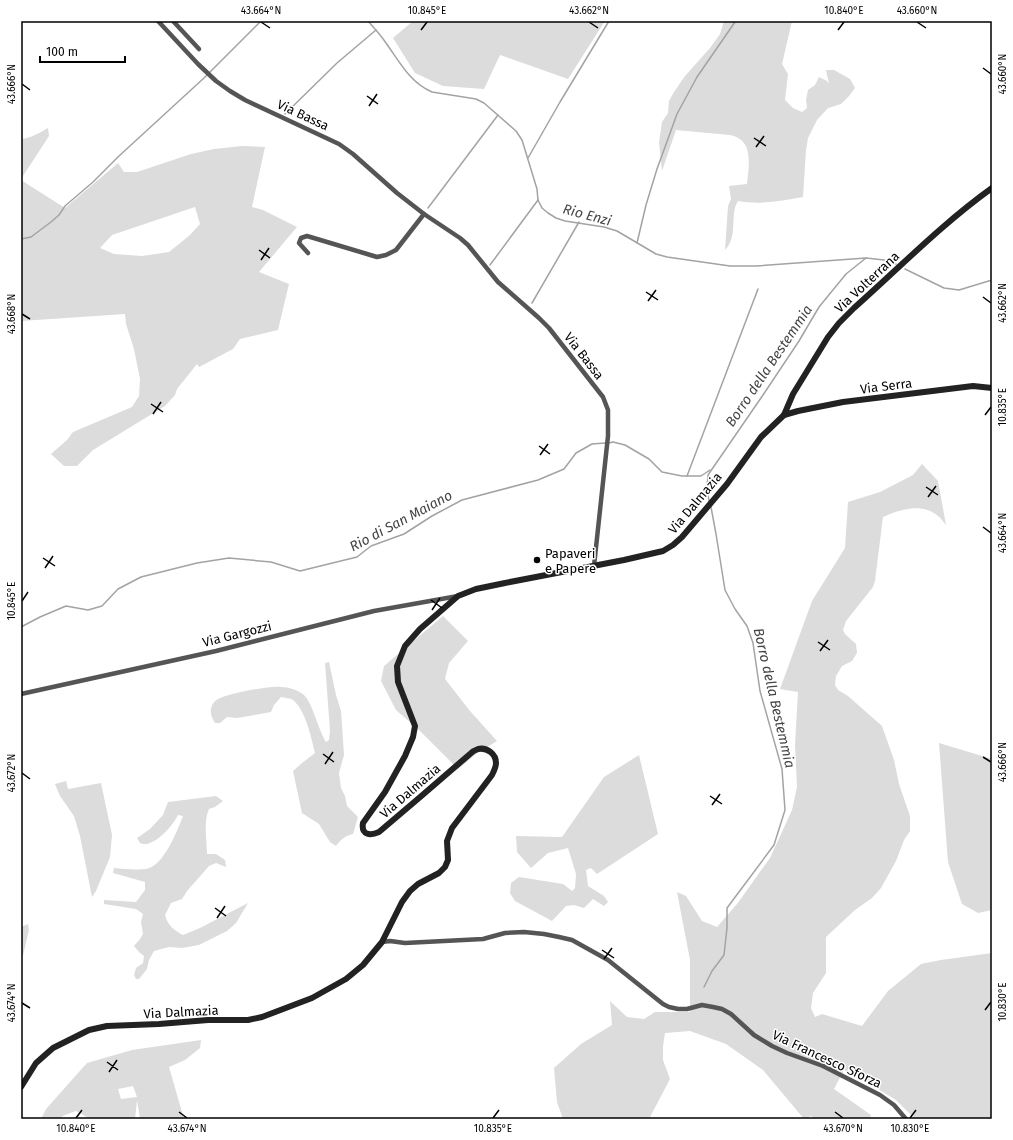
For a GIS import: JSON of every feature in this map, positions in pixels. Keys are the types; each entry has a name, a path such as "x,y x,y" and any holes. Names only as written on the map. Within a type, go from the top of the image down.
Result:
{"main road":[{"name":"Via Volterrana","path":"784,415 793,394 828,337 839,323 951,220 992,188"},
{"name":"Via Serra","path":"784,415 843,402 973,386 992,388"},
{"name":"Via Dalmazia","path":"21,1087 36,1063 53,1048 89,1030 107,1026 208,1020 248,1020 262,1017 312,998 346,979 363,965 382,942 402,902 410,891 418,884 439,873 445,867 448,860 447,841 452,828 492,775 496,766 495,757 492,753 488,750 479,749 470,754 379,832 370,835 364,831 362,827 363,823 385,792 405,756 413,737 415,726 398,682 397,666 405,646 420,629 458,596 476,589 624,560 663,551 673,545 682,537 727,484 761,437 784,415"}],"street":[{"name":"Via Bassa","path":"158,21 208,74 230,91 245,100 339,144 424,214 460,238 468,245 498,282 549,328 603,397 608,410 608,436 594,566"},
{"path":"173,21 199,49"},
{"path":"173,36 181,30"},
{"path":"308,253 299,243 301,238 307,236 376,257 386,255 396,250 424,214"},
{"name":"Via Gargozzi","path":"21,694 216,651 374,611 458,596"},
{"name":"Via Francesco Sforza","path":"382,942 390,941 420,943 483,940 505,933 524,932 544,934 572,940 608,960 663,1004 678,1009 687,1009 702,1005 722,1009 731,1014 754,1035 772,1046 786,1053 823,1066 880,1095 894,1105 906,1119"}],"shaded area":[{"path":"413,21 605,21 568,79 500,55 484,89 443,86 415,73 393,38"},
{"path":"724,21 792,21 782,64 788,74 785,100 793,108 802,112 807,108 806,100 808,90 815,85 819,77 827,81 829,84 826,70 834,70 850,79 855,88 841,104 828,108 817,120 808,138 803,197 762,203 738,201 734,212 732,238 725,250 728,206 731,199 729,186 747,184 749,161 746,147 743,142 730,135 676,130 662,171 659,142 662,122 668,113 669,101 685,76 710,48 720,34"},
{"path":"48,128 49,136 21,179 21,139 32,136"},
{"path":"242,146 265,147 252,207 263,210 297,227 259,272 289,284 278,330 240,339 233,349 199,367 197,364 177,389 175,395 165,406 93,450 77,466 64,466 51,454 67,440 73,432 132,407 139,396 140,379 134,349 126,324 125,314 21,321 21,180 65,208 118,163 124,172 137,172 191,154 214,149","holes":["195,207 200,224 190,235 169,252 142,256 114,254 100,248 112,235"]},
{"path":"922,464 938,481 946,525 932,512 918,508 903,510 883,517 873,587 846,621 843,630 845,634 856,644 857,653 852,661 842,666 836,676 835,685 838,690 848,696 882,726 894,760 899,784 910,816 910,831 904,840 896,861 881,888 872,898 855,910 826,937 826,973 813,993 811,1008 815,1017 822,1014 862,1026 888,991 921,964 992,953 992,1119 915,1119 896,1100 844,1070 834,1089 871,1115 870,1119 815,1119 811,1116 804,1119 763,1070 726,1044 690,1031 665,1033 663,1060 670,1079 649,1119 563,1119 557,1102 554,1068 581,1044 612,1025 610,1001 627,1017 644,1019 655,1012 690,1012 690,960 677,892 686,896 702,921 717,927 737,904 770,858 792,810 797,787 795,745 798,692 780,689 812,601 845,548 848,502 880,492 913,475"},
{"path":"443,616 468,641 449,663 445,679 470,711 497,741 476,754 458,769 419,730 396,710 381,681 384,666"},
{"path":"329,662 341,711 344,755 339,773 341,788 345,796 347,806 358,817 353,834 343,838 336,846 330,842 319,824 302,813 293,771 315,753 305,717 298,705 292,699 281,697 274,705 271,712 237,718 227,717 220,723 215,723 211,711 211,707 215,701 223,697 268,687 290,688 302,693 307,699 326,742 329,740 330,731 325,663"},
{"path":"939,743 992,759 992,910 978,913 962,904 948,862"},
{"path":"639,755 658,834 597,874 591,868 586,870 588,886 604,896 608,902 604,906 593,899 584,908 574,905 566,906 552,921 515,901 510,893 511,883 519,877 563,884 572,891 575,888 576,874 568,848 548,853 531,868 517,852 516,836 562,837 604,777"},
{"path":"66,781 68,789 101,783 112,835 110,857 92,897 80,836 74,816 60,796 55,784"},
{"path":"216,796 223,801 215,807 209,809 207,814 207,854 216,854 225,860 226,867 216,863 209,866 182,899 171,903 165,915 172,927 183,935 200,928 248,903 236,923 227,931 199,945 182,948 169,947 154,951 149,960 147,969 139,979 136,979 134,975 136,968 143,963 144,956 134,946 143,934 141,922 143,914 136,909 104,904 104,900 136,902 145,890 145,882 113,873 114,868 146,869 159,862 169,847 183,816 178,815 161,837 151,843 142,844 137,838 150,829 163,815 168,802"},
{"path":"28,924 29,930 21,964 21,927"},
{"path":"201,1040 200,1048 185,1060 169,1067 184,1119 140,1119 137,1100 135,1119 90,1119 76,1111 58,1119 41,1119 46,1109 87,1063 132,1050","holes":["133,1086 137,1097 121,1099 118,1089"]}],"waterway":[{"path":"21,239 31,237 59,215 65,206 93,182 204,78 261,21"},
{"name":"Rio Enzi","path":"368,21 417,83 432,92 476,99 484,103 516,131 522,140 537,189 538,200 542,208 556,218 565,221 604,227 617,231 656,254 667,257 730,266 756,266 866,258 884,260 896,264"},
{"path":"528,158 609,21"},
{"path":"637,243 646,205 657,169 677,114 697,77 735,22"},
{"path":"285,114 337,63 376,30"},
{"path":"428,208 498,115"},
{"path":"490,265 538,200"},
{"path":"532,303 579,222"},
{"name":"Borro della Bestemmia","path":"709,501 707,488 708,475 799,341 819,307 846,274 866,258"},
{"name":"Rio Enzi","path":"905,269 944,288 959,290 992,280"},
{"path":"687,476 758,289"},
{"name":"Rio di San Maiano","path":"609,443 613,442 625,445 649,459 662,472 682,476 701,476 710,470"},
{"name":"Rio di San Maiano","path":"21,627 66,606 88,610 102,606 118,589 141,577 197,563 229,558 271,562 300,571 357,557 371,546 404,534 432,516 462,500 538,480 564,469 576,453 592,444 605,443"},
{"name":"Borro della Bestemmia","path":"704,987 712,971 724,955 727,928 727,908 774,845 785,810 782,769 760,691 753,643 747,626 735,609 725,590 711,507"}],"place":[{"name":"Papaveri e Papere","path":"537,560"}]}
